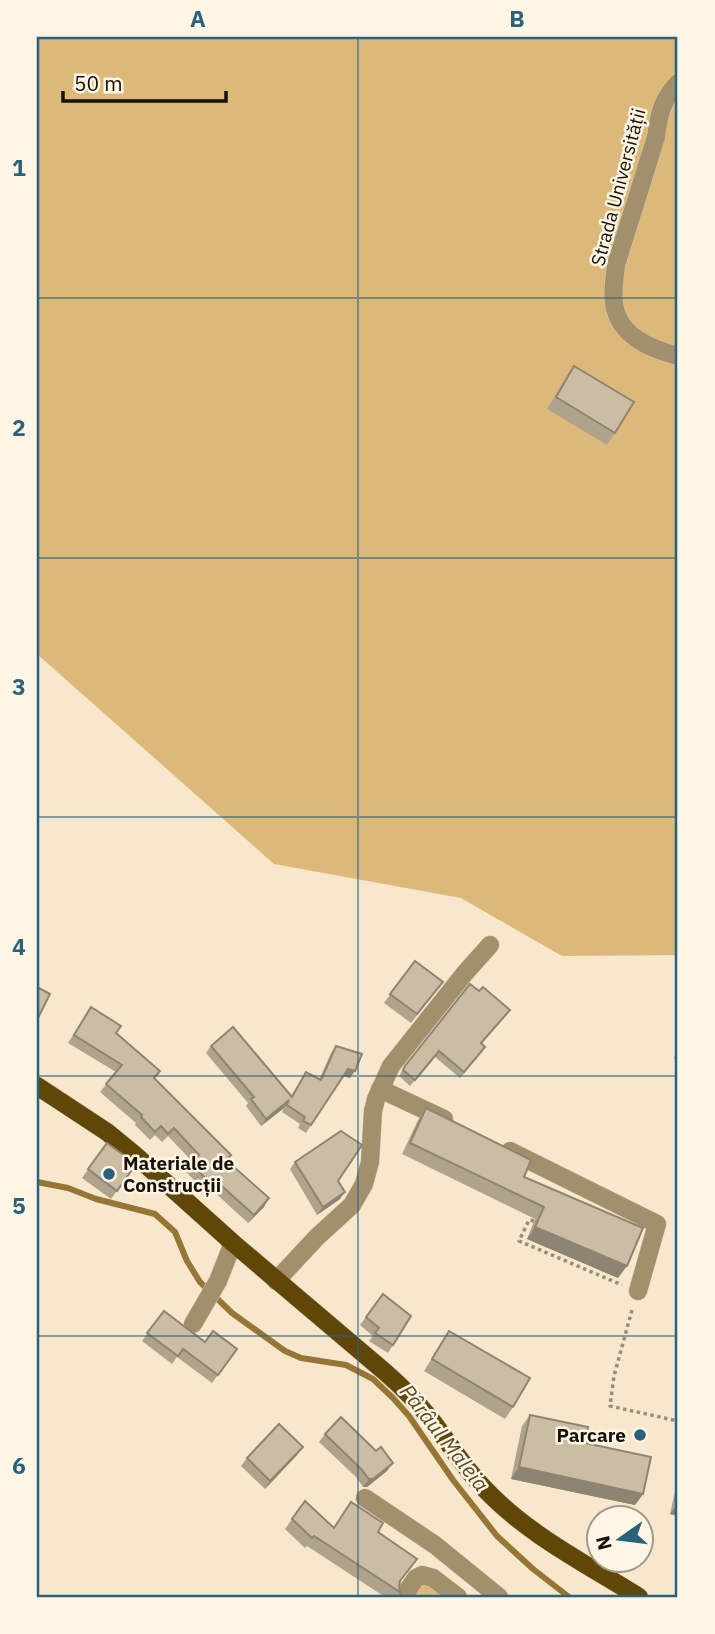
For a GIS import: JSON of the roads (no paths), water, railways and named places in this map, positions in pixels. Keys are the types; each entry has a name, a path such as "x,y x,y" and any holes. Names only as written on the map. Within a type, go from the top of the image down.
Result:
{"main road":[{"path":"37,1086 107,1132 276,1281 385,1371 408,1392 476,1479 509,1510 571,1557 639,1597"}],"street":[{"name":"Strada Universității","path":"678,83 667,95 658,116 656,137 617,265 614,286 614,304 619,319 638,341 658,351 678,356"},
{"path":"276,1281 317,1237 352,1205 365,1184 370,1162 373,1111 391,1066 465,972 491,945"},
{"path":"380,1089 458,1126"},
{"path":"491,1142 657,1224 638,1291"},
{"path":"193,1324 218,1281 233,1243"},
{"path":"365,1498 435,1545 499,1597"},
{"path":"403,1597 416,1578 422,1575 433,1578 457,1597"}],"waterway":[{"name":"Pârâul Maleia","path":"37,1182 68,1188 96,1199 155,1214 175,1232 187,1261 200,1282 232,1313 285,1351 301,1358 346,1365 373,1379 409,1416 453,1480 497,1536 569,1597"}],"place":[{"name":"Materiale de Construcții","path":"109,1174"},
{"name":"Parcare","path":"640,1435"}]}
